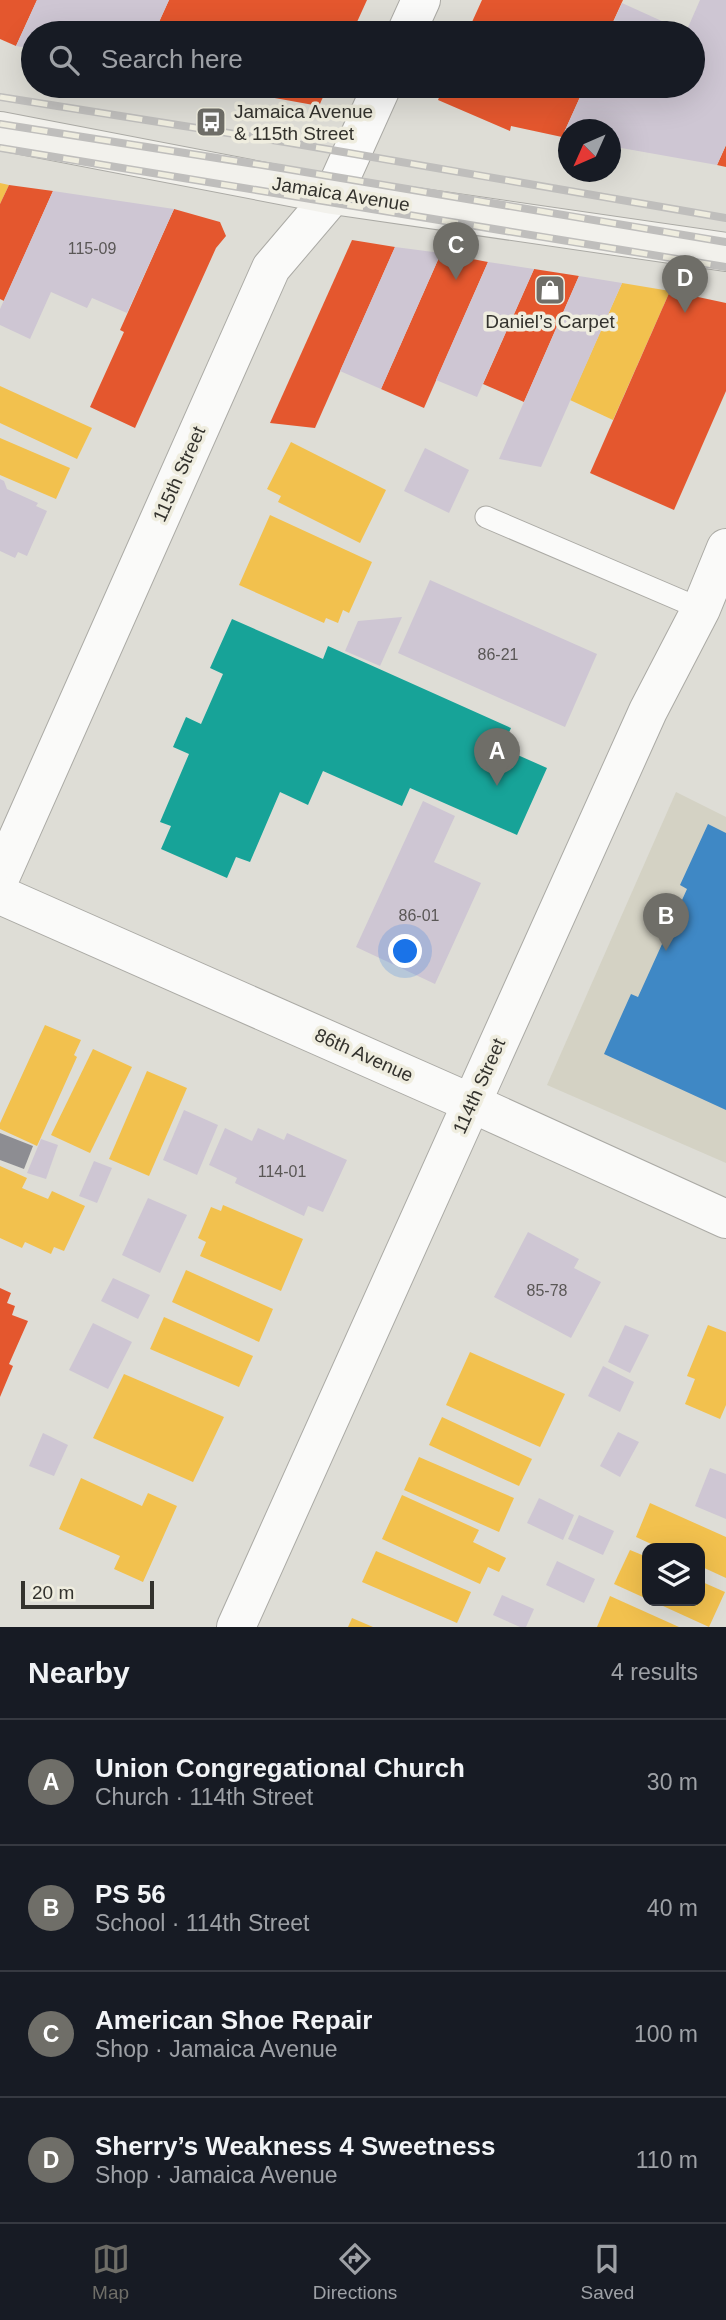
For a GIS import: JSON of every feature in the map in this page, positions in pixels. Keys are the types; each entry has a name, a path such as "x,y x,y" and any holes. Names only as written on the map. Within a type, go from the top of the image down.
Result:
{"main road":[{"name":"Jamaica Avenue","path":"0,131 334,195 726,252"}],"street":[{"path":"411,21 421,0"},
{"name":"115th Street","path":"0,878 271,268 334,195 377,98"},
{"name":"114th Street","path":"236,1627 648,711 701,608 726,548"},
{"name":"86th Avenue","path":"0,895 726,1219"}],"lane":[{"path":"486,517 701,608"}],"shaded area":[{"path":"676,792 726,817 726,1163 547,1085"}],"building: Homes":[{"path":"0,183 9,185 0,204"},
{"path":"622,283 670,291 613,420 570,400"},
{"path":"0,386 92,428 77,459 0,423"},
{"path":"0,438 70,468 56,499 0,475"},
{"path":"291,442 386,490 360,543 278,502 281,496 267,489"},
{"path":"270,515 372,562 349,613 343,610 338,623 326,618 324,623 239,585"},
{"path":"45,1025 81,1040 74,1055 77,1057 37,1146 0,1129 0,1123"},
{"path":"93,1049 132,1067 90,1153 51,1135"},
{"path":"147,1071 187,1088 149,1176 109,1159"},
{"path":"0,1166 27,1178 22,1188 48,1199 52,1191 85,1206 64,1251 54,1247 51,1254 25,1242 22,1248 0,1238"},
{"path":"223,1205 303,1239 281,1291 200,1256 206,1242 198,1238 211,1207 221,1211"},
{"path":"186,1270 273,1309 259,1342 172,1302"},
{"path":"164,1317 253,1356 239,1387 150,1349"},
{"path":"708,1325 726,1332 726,1405 720,1419 685,1404 695,1379 687,1376"},
{"path":"470,1352 565,1394 540,1447 446,1405"},
{"path":"124,1374 224,1417 193,1482 93,1438"},
{"path":"442,1417 532,1459 519,1486 429,1445"},
{"path":"419,1457 514,1498 499,1532 404,1490"},
{"path":"81,1478 142,1506 148,1493 177,1506 143,1582 114,1569 120,1556 59,1529"},
{"path":"402,1495 479,1530 473,1542 506,1558 499,1572 488,1567 480,1584 382,1539"},
{"path":"650,1503 726,1537 726,1578 705,1568 705,1543 649,1543 636,1537"},
{"path":"630,1550 642,1555 642,1597 614,1584"},
{"path":"376,1551 471,1592 457,1623 362,1582"},
{"path":"705,1583 725,1592 709,1627 663,1606 705,1606"},
{"path":"610,1596 679,1627 597,1627"},
{"path":"352,1618 373,1627 348,1627"}],"building: Shops":[{"path":"0,0 37,0 27,21 21,21 21,35 16,46 0,39"},
{"path":"169,0 367,0 357,21 159,21"},
{"path":"482,0 623,0 613,21 472,21"},
{"path":"275,98 323,98 319,106"},
{"path":"439,98 580,98 570,119 558,119 558,136 511,126 510,131 438,100"},
{"path":"726,145 726,167 717,165"},
{"path":"9,185 53,191 4,301 0,299 0,204"},
{"path":"174,209 220,222 226,236 216,248 135,428 90,407 124,332 120,330"},
{"path":"352,240 395,247 315,428 270,423"},
{"path":"441,253 488,262 424,408 381,389"},
{"path":"534,269 579,276 524,402 483,384"},
{"path":"670,291 726,303 726,391 674,510 590,473"},
{"path":"0,1288 11,1293 7,1303 15,1306 12,1315 28,1321 9,1364 13,1366 0,1397"}],"building: Schools":[{"path":"708,824 726,833 726,1110 604,1054 631,994 638,997 687,889 680,885"}],"building: Public":[{"path":"232,619 323,659 328,646 511,728 502,748 547,768 517,835 410,788 402,806 323,771 308,805 280,792 250,862 236,857 227,878 161,849 171,826 160,822 189,754 173,747 186,717 201,724 223,674 210,668"}],"building: Industry":[{"path":"0,1133 33,1146 24,1169 0,1160"}],"building: Other":[{"path":"37,0 169,0 159,21 27,21"},
{"path":"700,0 726,0 726,145 717,165 621,148 621,119 570,119 580,98 705,98 705,21 691,21"},
{"path":"622,3 662,21 614,21"},
{"path":"53,191 174,209 127,313 92,298 87,308 51,292 30,339 0,325 0,309"},
{"path":"395,247 441,253 381,389 340,371"},
{"path":"488,262 534,269 477,397 436,380"},
{"path":"579,276 622,283 541,467 499,459"},
{"path":"425,448 469,470 449,513 404,491"},
{"path":"0,479 4,481 7,489 38,503 36,506 47,511 27,556 18,552 15,558 0,551"},
{"path":"430,580 597,654 565,727 398,653"},
{"path":"402,617 380,666 345,651 358,621"},
{"path":"423,801 455,816 434,862 481,883 435,984 356,947"},
{"path":"184,1110 218,1125 197,1175 163,1160"},
{"path":"225,1128 252,1141 258,1128 284,1140 287,1133 347,1160 323,1212 308,1206 304,1216 235,1183 237,1178 209,1165"},
{"path":"41,1139 58,1145 46,1179 27,1173"},
{"path":"94,1161 112,1168 97,1203 79,1196"},
{"path":"148,1198 187,1215 160,1273 122,1255"},
{"path":"528,1232 579,1259 574,1268 601,1282 571,1338 494,1297"},
{"path":"113,1278 150,1295 138,1319 101,1301"},
{"path":"93,1323 132,1342 108,1389 69,1370"},
{"path":"625,1325 649,1335 630,1373 608,1362"},
{"path":"603,1366 634,1382 620,1412 588,1396"},
{"path":"618,1432 639,1442 620,1477 600,1466"},
{"path":"43,1433 68,1445 54,1476 29,1466"},
{"path":"710,1468 726,1474 726,1519 695,1506"},
{"path":"539,1498 574,1515 563,1540 527,1523"},
{"path":"579,1515 614,1531 603,1555 568,1539"},
{"path":"557,1561 595,1579 584,1603 546,1585"},
{"path":"502,1595 534,1609 526,1627 493,1615"}],"railway":[{"path":"0,97 285,142 726,218"},
{"path":"0,124 726,242"},
{"path":"0,148 726,267"}],"place":[{"name":"Jamaica Avenue & 115th Street","path":"211,122"},
{"name":"American Shoe Repair","path":"456,280"},
{"name":"Daniel’s Carpet","path":"550,290"},
{"name":"Sherry’s Weakness 4 Sweetness","path":"685,313"},
{"name":"Union Congregational Church","path":"497,786"},
{"name":"PS 56","path":"666,951"}]}
